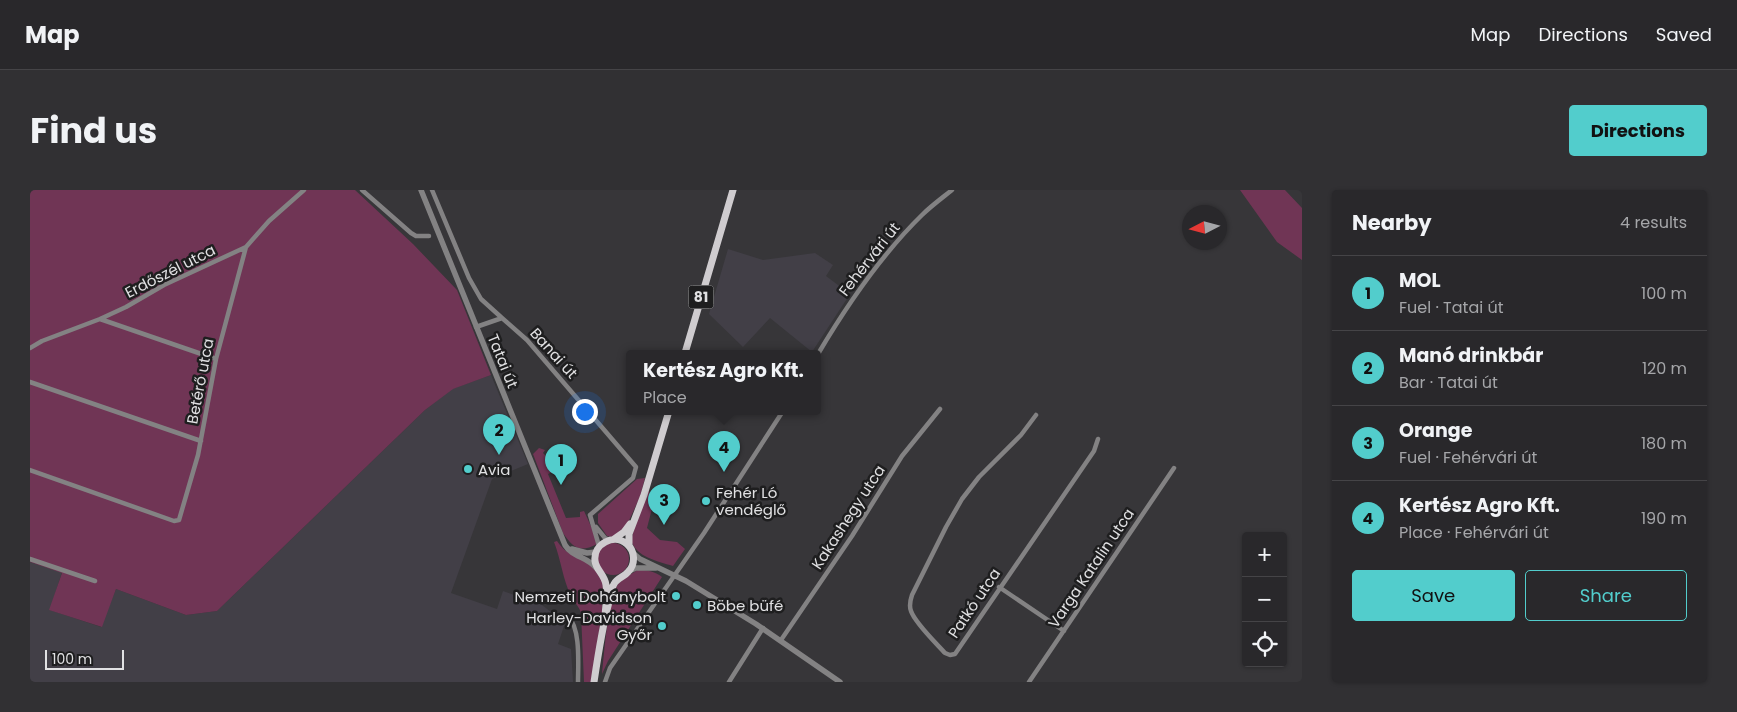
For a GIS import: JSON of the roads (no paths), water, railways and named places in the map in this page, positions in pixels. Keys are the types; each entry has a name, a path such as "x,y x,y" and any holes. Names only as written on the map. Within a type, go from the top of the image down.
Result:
{"main road":[{"name":"81","path":"686,350 733,190"},
{"path":"594,682 605,619 614,584 633,563 629,534 644,495 668,415"},
{"path":"605,619 605,581 595,558 598,549 624,532 634,520"},
{"path":"612,540 620,540 630,549"},
{"path":"600,571 612,578 625,574"}],"street":[{"name":"Erdőszél utca","path":"30,348 42,341 126,307 164,285 246,247 269,221 304,190"},
{"path":"362,190 411,233 416,236 429,236"},
{"name":"Tatai út","path":"421,190 563,541 568,550 589,560 600,571"},
{"name":"Tatai út","path":"432,190 469,278 481,299 502,318"},
{"name":"Fehérvári út","path":"820,350 850,302 906,232 923,213 952,190"},
{"name":"Betérő utca","path":"30,470 174,521 179,520 201,442 216,359 246,247"},
{"path":"458,284 469,278"},
{"path":"476,327 502,318"},
{"name":"Banai út","path":"502,318 527,340 636,467 633,478 590,515"},
{"path":"100,319 216,359"},
{"path":"30,382 201,442"},
{"name":"Kakashegy utca","path":"780,640 847,544 902,456 940,409"},
{"path":"605,682 610,668 753,459 780,415"},
{"name":"Patkó utca","path":"1036,415 1021,435 980,476 962,500 946,527 912,595 910,610 945,653 955,654 1094,450 1098,440"},
{"name":"Varga Katalin utca","path":"1029,682 1174,468"},
{"path":"590,515 602,534 612,540"},
{"path":"563,541 578,552 587,553 598,549 590,515"},
{"path":"630,549 636,557 674,575 763,628 840,682"},
{"path":"30,559 95,581"},
{"path":"625,574 631,569 636,568 657,568"},
{"path":"999,587 1064,631"},
{"path":"568,616 573,621 576,636 578,682"},
{"path":"729,682 763,628"}],"place":[{"name":"Manó drinkbár","path":"499,455"},
{"name":"Avia","path":"468,469"},
{"name":"Kertész Agro Kft.","path":"724,472"},
{"name":"MOL","path":"561,485"},
{"name":"Fehér Ló vendéglő","path":"706,501"},
{"name":"Orange","path":"664,525"},
{"name":"Nemzeti Dohánybolt","path":"676,596"},
{"name":"Böbe büfé","path":"697,605"},
{"name":"Harley-Davidson Győr","path":"662,626"}]}
